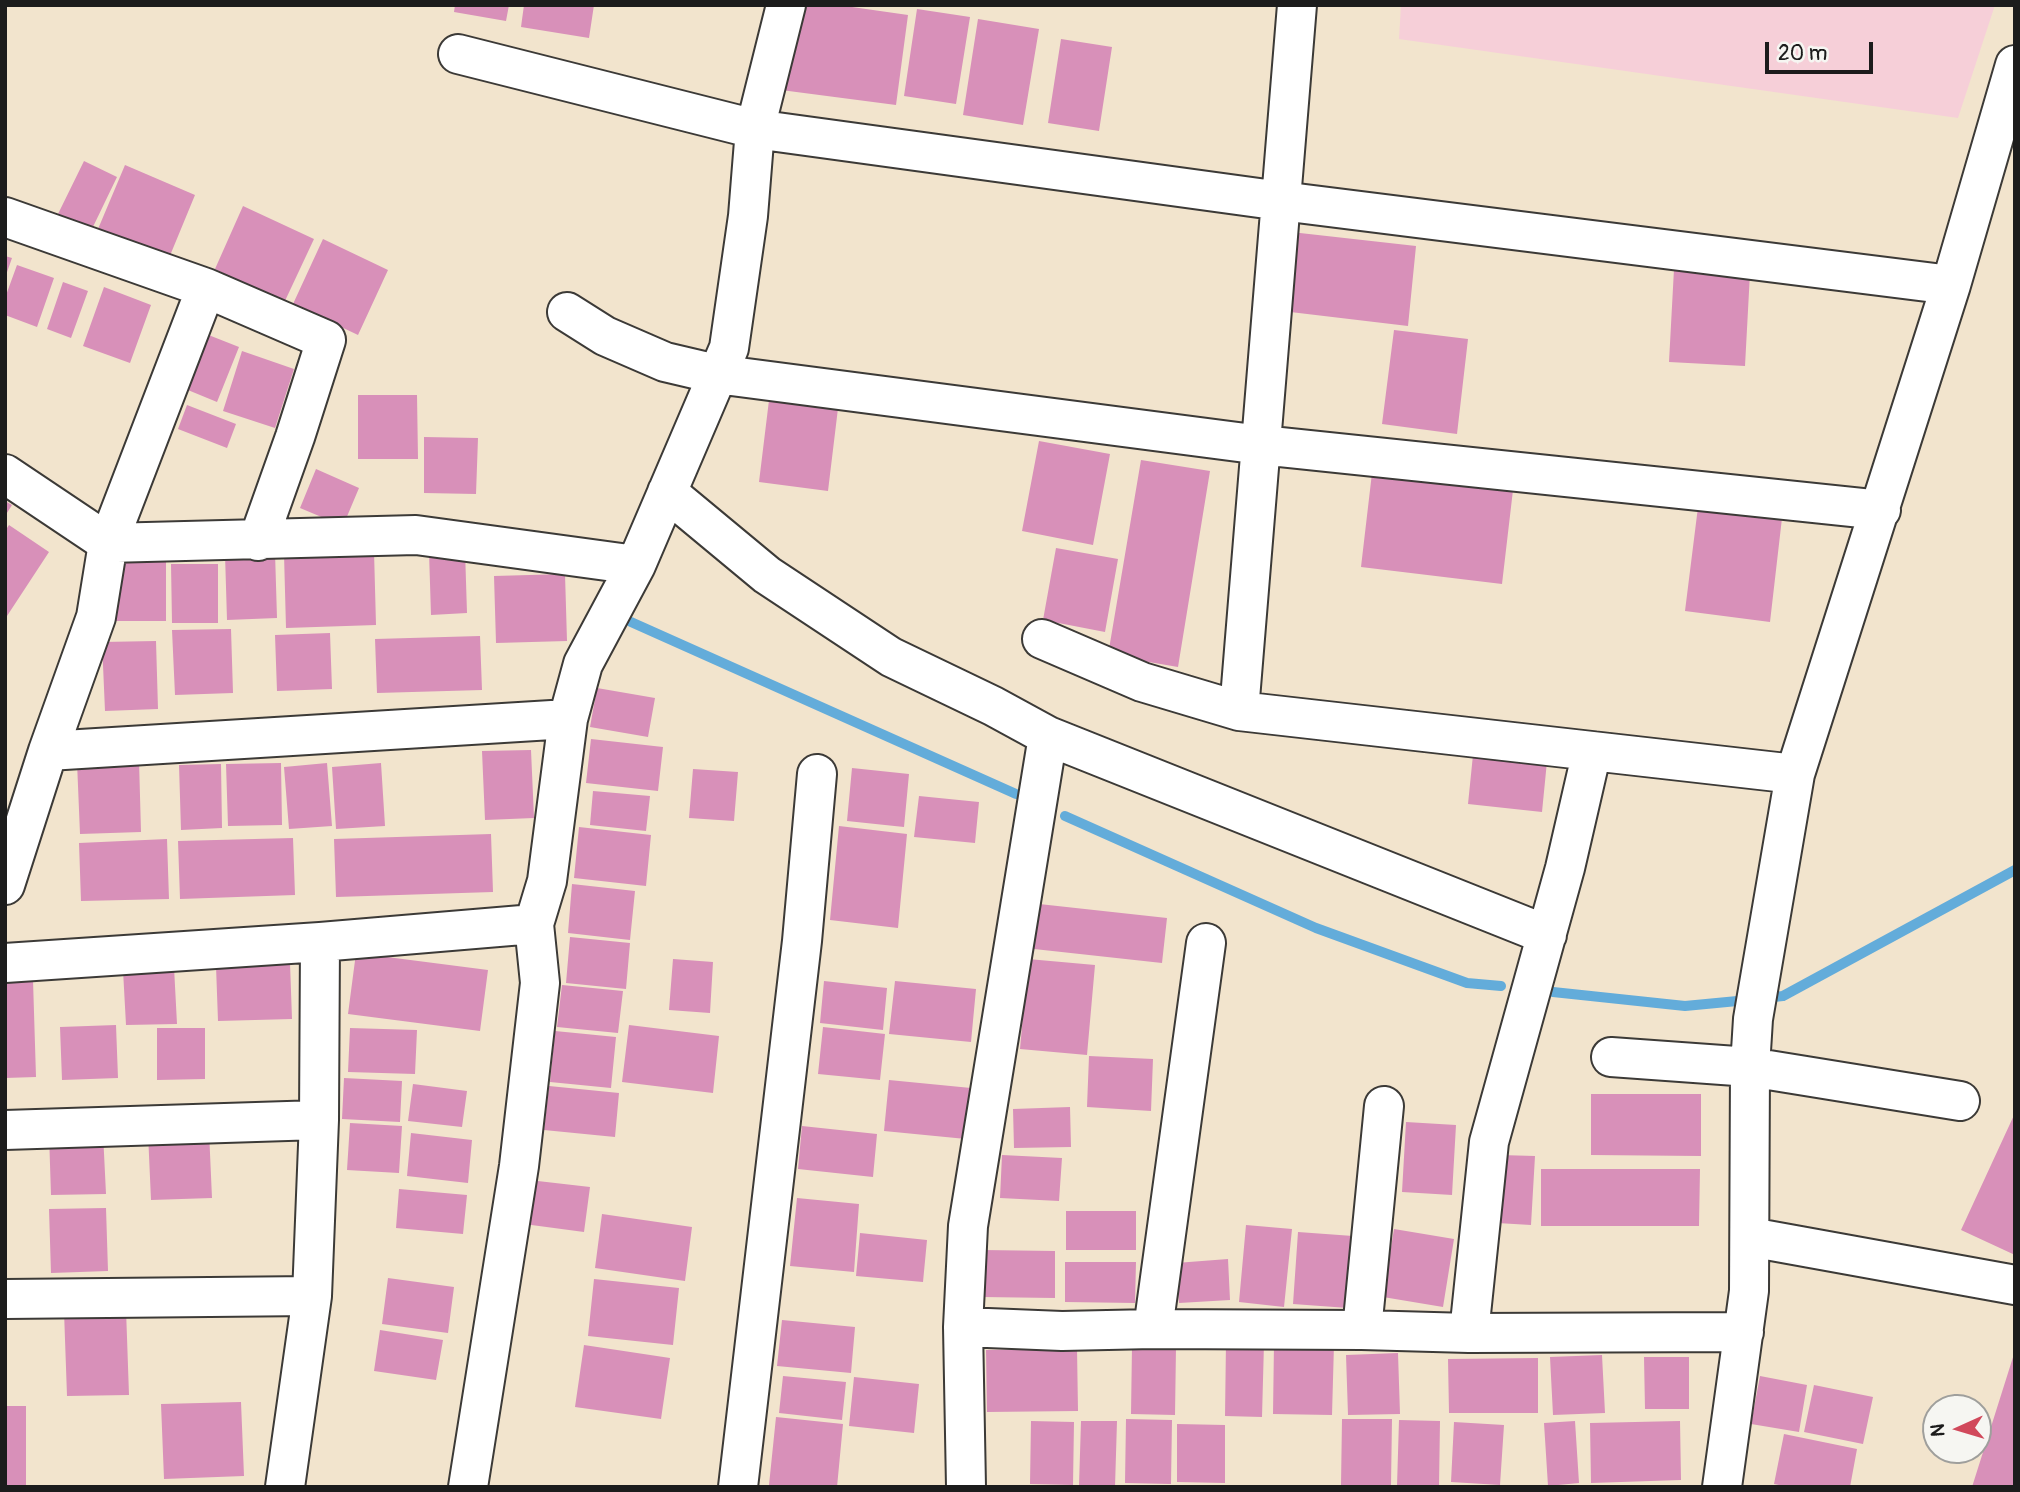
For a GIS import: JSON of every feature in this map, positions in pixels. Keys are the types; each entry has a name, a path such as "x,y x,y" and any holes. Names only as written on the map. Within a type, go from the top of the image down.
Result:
{"street":[{"path":"468,1487 519,1166 540,983 534,924 547,881 568,719 583,664 636,565 716,373 729,348 748,216 755,130 786,5"},
{"path":"1239,711 1297,5"},
{"path":"458,54 755,130 1281,201 1951,285"},
{"path":"1722,1487 1749,1291 1750,1066 1753,1019 1795,774 1951,285 2015,65"},
{"path":"5,217 205,288 326,340 258,541"},
{"path":"5,885 48,751 96,617 108,543 205,288"},
{"path":"567,312 605,335 665,362 716,373 1261,445 1881,510"},
{"path":"5,474 108,543 416,536 636,565"},
{"path":"667,492 767,575 891,657 1048,736 1547,935"},
{"path":"1042,639 1142,682 1239,711 1795,774"},
{"path":"48,751 568,719"},
{"path":"966,1487 963,1327 968,1226 1048,736"},
{"path":"1469,1333 1489,1142 1565,868 1592,751"},
{"path":"738,1487 802,941 817,774"},
{"path":"5,963 320,942 534,924"},
{"path":"285,1487 312,1296 319,1120 320,942"},
{"path":"1153,1329 1206,943"},
{"path":"1611,1057 1750,1066 1960,1101"},
{"path":"1362,1330 1384,1106"},
{"path":"5,1130 319,1120"},
{"path":"1750,1237 2015,1285"},
{"path":"5,1299 312,1296"},
{"path":"963,1327 1062,1331 1153,1329 1469,1333 1744,1332"}],"shaded area":[{"path":"1401,5 1995,5 1958,118 1399,39"}],"building":[{"path":"455,5 509,5 506,21 454,12"},
{"path":"524,5 594,5 589,38 521,27"},
{"path":"792,5 838,5 908,15 896,105 781,90"},
{"path":"917,9 970,17 956,104 904,96"},
{"path":"978,19 1039,29 1023,125 963,115"},
{"path":"1061,39 1112,47 1099,131 1048,123"},
{"path":"84,161 117,177 91,231 58,214"},
{"path":"125,165 195,195 169,258 98,229"},
{"path":"243,206 314,239 284,303 215,269"},
{"path":"1291,232 1416,246 1408,326 1282,311"},
{"path":"323,239 388,270 358,335 293,304"},
{"path":"5,256 12,258 6,275 5,275"},
{"path":"17,265 54,278 37,327 5,315 5,298"},
{"path":"1674,269 1750,273 1745,366 1669,362"},
{"path":"63,282 88,291 71,338 47,329"},
{"path":"104,287 151,305 130,363 83,346"},
{"path":"1394,330 1468,339 1457,434 1382,424"},
{"path":"206,334 239,347 217,402 183,388"},
{"path":"242,351 294,369 275,428 223,411"},
{"path":"770,392 839,400 828,491 759,482"},
{"path":"358,395 417,395 418,459 358,459"},
{"path":"187,405 236,424 227,448 178,429"},
{"path":"424,437 478,438 476,494 424,493"},
{"path":"1039,441 1110,454 1093,545 1022,531"},
{"path":"1141,460 1210,471 1178,667 1108,655"},
{"path":"316,469 359,488 343,526 300,508"},
{"path":"1372,473 1513,490 1502,584 1361,567"},
{"path":"5,501 12,505 5,516"},
{"path":"1698,507 1782,518 1770,622 1685,611"},
{"path":"9,525 49,552 7,616 5,531"},
{"path":"1056,548 1118,559 1105,632 1043,620"},
{"path":"465,550 467,613 431,615 429,552"},
{"path":"374,551 376,625 286,628 284,554"},
{"path":"275,552 277,618 227,620 225,554"},
{"path":"166,559 166,621 109,621 109,560"},
{"path":"171,564 218,564 218,623 172,623"},
{"path":"565,574 567,641 496,643 494,576"},
{"path":"231,629 233,693 175,695 172,630"},
{"path":"330,633 332,689 277,691 275,635"},
{"path":"480,636 482,690 377,693 375,639"},
{"path":"156,641 158,709 105,711 102,642"},
{"path":"597,688 655,698 648,737 590,727"},
{"path":"591,739 663,747 658,791 586,783"},
{"path":"1474,745 1548,751 1542,812 1468,804"},
{"path":"531,750 534,818 485,820 482,751"},
{"path":"139,760 141,832 80,834 77,762"},
{"path":"281,763 282,825 228,826 226,764"},
{"path":"327,763 332,826 289,829 284,767"},
{"path":"381,763 385,826 336,829 332,767"},
{"path":"221,764 222,828 181,830 179,765"},
{"path":"852,768 909,774 904,827 847,821"},
{"path":"693,769 738,772 734,821 689,818"},
{"path":"593,791 650,796 646,831 590,825"},
{"path":"919,796 979,802 975,843 914,837"},
{"path":"839,826 907,834 898,928 830,920"},
{"path":"579,827 651,835 646,886 574,878"},
{"path":"491,834 493,892 336,897 334,839"},
{"path":"293,838 295,895 180,899 178,841"},
{"path":"167,839 169,899 81,901 79,843"},
{"path":"572,884 635,891 630,940 568,933"},
{"path":"1030,903 1167,918 1162,963 1025,948"},
{"path":"570,937 630,943 626,989 566,983"},
{"path":"356,953 488,970 480,1031 348,1014"},
{"path":"673,959 713,962 710,1013 669,1010"},
{"path":"1028,959 1095,965 1087,1055 1020,1049"},
{"path":"290,963 292,1019 218,1021 216,966"},
{"path":"174,967 177,1024 126,1025 123,970"},
{"path":"33,980 36,1077 5,1078 5,981"},
{"path":"824,981 887,988 883,1030 820,1023"},
{"path":"895,981 976,989 971,1042 889,1034"},
{"path":"562,985 623,991 618,1033 557,1027"},
{"path":"116,1025 118,1078 62,1080 60,1027"},
{"path":"629,1025 719,1036 713,1093 622,1082"},
{"path":"823,1027 885,1034 880,1080 818,1074"},
{"path":"157,1028 205,1028 205,1079 157,1080"},
{"path":"350,1028 417,1030 415,1074 348,1072"},
{"path":"555,1031 616,1037 611,1088 550,1082"},
{"path":"1089,1056 1153,1059 1151,1111 1087,1107"},
{"path":"344,1078 402,1081 400,1122 342,1119"},
{"path":"889,1080 971,1088 966,1139 884,1131"},
{"path":"413,1084 467,1091 462,1127 408,1121"},
{"path":"549,1086 619,1093 615,1137 544,1130"},
{"path":"1591,1094 1701,1094 1701,1156 1591,1155"},
{"path":"1070,1107 1071,1147 1014,1148 1013,1109"},
{"path":"2015,1113 2015,1255 1961,1230"},
{"path":"1406,1122 1456,1125 1452,1195 1402,1192"},
{"path":"350,1123 402,1126 399,1173 347,1170"},
{"path":"802,1126 877,1134 873,1177 798,1169"},
{"path":"209,1131 212,1198 151,1200 148,1133"},
{"path":"103,1133 106,1194 51,1195 49,1134"},
{"path":"411,1133 472,1140 468,1183 407,1176"},
{"path":"1002,1155 1062,1158 1059,1201 1000,1198"},
{"path":"1500,1155 1535,1156 1531,1225 1497,1223"},
{"path":"1541,1169 1700,1169 1699,1226 1541,1226"},
{"path":"529,1180 590,1187 584,1232 524,1224"},
{"path":"399,1189 467,1195 463,1234 396,1228"},
{"path":"797,1198 859,1204 854,1272 790,1266"},
{"path":"106,1208 108,1271 51,1273 49,1209"},
{"path":"1066,1211 1136,1211 1136,1250 1066,1250"},
{"path":"602,1214 692,1227 685,1281 595,1268"},
{"path":"1246,1225 1292,1229 1284,1307 1239,1302"},
{"path":"1394,1229 1454,1239 1443,1307 1383,1297"},
{"path":"1298,1232 1353,1236 1348,1308 1293,1304"},
{"path":"860,1233 927,1240 923,1282 856,1276"},
{"path":"982,1250 1055,1251 1055,1298 982,1297"},
{"path":"1228,1259 1230,1300 1179,1303 1176,1263"},
{"path":"1065,1262 1136,1262 1135,1303 1065,1302"},
{"path":"388,1278 454,1287 448,1333 382,1324"},
{"path":"594,1279 679,1288 673,1345 588,1336"},
{"path":"126,1309 129,1395 67,1396 64,1311"},
{"path":"782,1320 855,1327 851,1373 777,1366"},
{"path":"380,1330 443,1340 436,1380 374,1371"},
{"path":"1226,1342 1264,1343 1262,1417 1225,1416"},
{"path":"1274,1343 1334,1344 1332,1415 1273,1414"},
{"path":"584,1345 670,1358 661,1419 575,1407"},
{"path":"1132,1346 1176,1347 1175,1415 1131,1414"},
{"path":"1077,1348 1078,1411 987,1412 986,1350"},
{"path":"1398,1353 1400,1414 1348,1415 1346,1355"},
{"path":"2014,1354 2015,1487 1972,1487 1979,1464 1992,1464 1992,1424"},
{"path":"1602,1355 1605,1413 1553,1415 1550,1357"},
{"path":"1644,1357 1689,1357 1689,1409 1645,1409"},
{"path":"1538,1358 1538,1413 1449,1413 1448,1359"},
{"path":"783,1376 846,1382 842,1420 779,1413"},
{"path":"1760,1376 1807,1385 1799,1432 1751,1424"},
{"path":"854,1377 919,1384 914,1433 849,1426"},
{"path":"1814,1385 1873,1397 1863,1444 1804,1432"},
{"path":"241,1402 244,1476 164,1479 161,1404"},
{"path":"5,1406 26,1406 26,1486 5,1486"},
{"path":"776,1417 843,1424 837,1487 769,1485"},
{"path":"1126,1419 1172,1420 1171,1484 1125,1483"},
{"path":"1342,1419 1392,1419 1391,1485 1341,1485"},
{"path":"1399,1420 1440,1421 1439,1487 1397,1486"},
{"path":"1031,1421 1074,1422 1073,1485 1030,1484"},
{"path":"1081,1421 1117,1421 1115,1487 1079,1486"},
{"path":"1575,1421 1579,1483 1548,1486 1544,1423"},
{"path":"1680,1421 1681,1480 1591,1483 1590,1423"},
{"path":"1454,1422 1504,1425 1500,1485 1451,1482"},
{"path":"1177,1424 1225,1425 1225,1483 1177,1482"},
{"path":"1784,1434 1857,1449 1850,1487 1789,1487 1774,1484"}],"waterway":[{"path":"631,622 1016,794"},
{"path":"1065,816 1316,928 1467,983 1501,986"},
{"path":"1764,998 1783,996 2015,870"},
{"path":"1553,992 1685,1006 1748,1000"}]}
